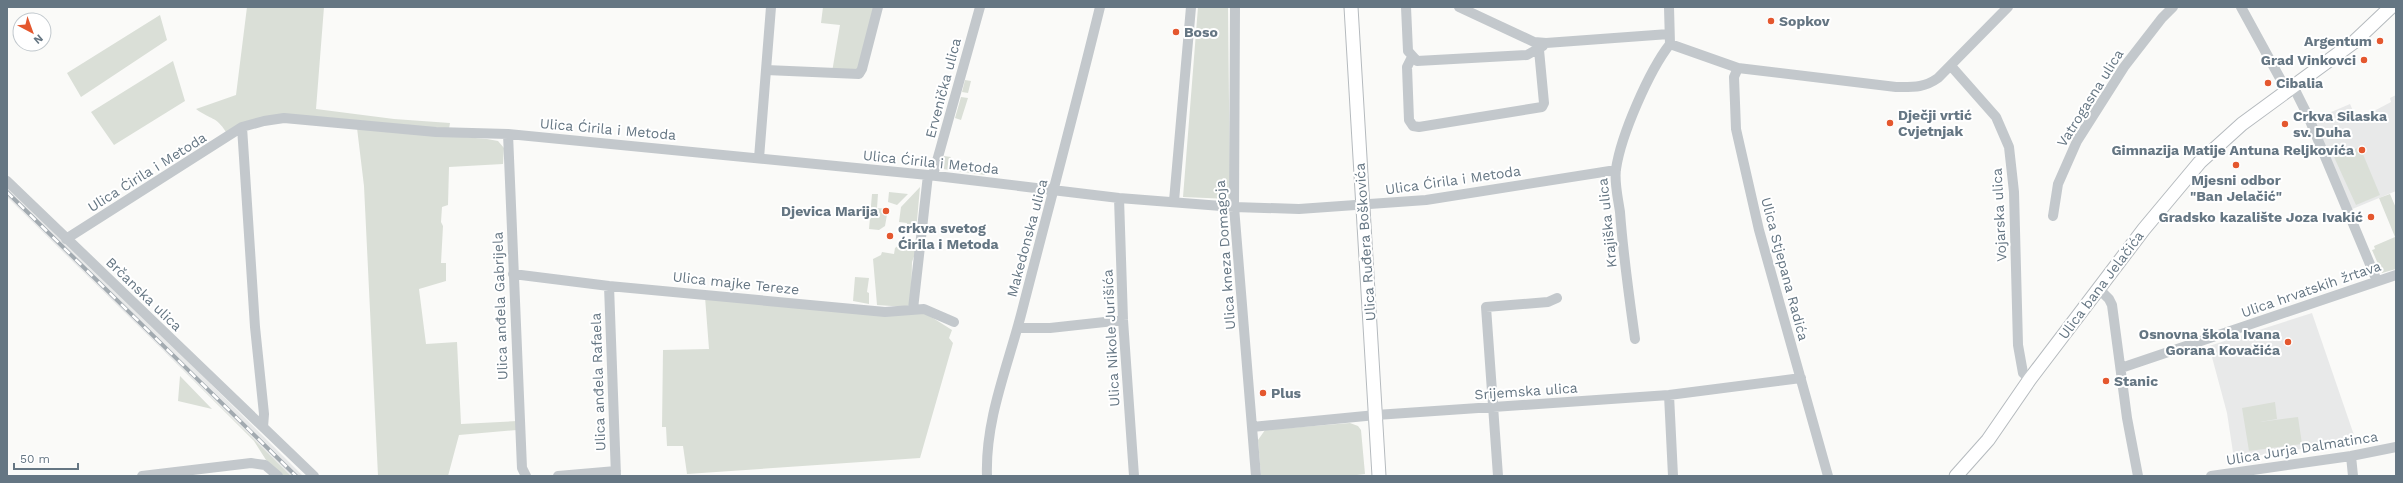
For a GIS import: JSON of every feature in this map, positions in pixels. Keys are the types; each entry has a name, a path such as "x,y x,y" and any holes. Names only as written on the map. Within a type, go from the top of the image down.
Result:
{"main road":[{"name":"Ulica Ruđera Boškovića","path":"1351,7 1379,476"},
{"name":"Ulica bana Jelačića","path":"1956,476 1988,440 2030,379 2144,229 2200,162 2242,124 2354,42 2377,23 2391,7"}],"street":[{"path":"759,158 771,7"},
{"path":"766,70 859,74 862,69 878,7"},
{"name":"Ervenička ulica","path":"913,309 931,175 980,7"},
{"name":"Makedonska ulica","path":"987,476 987,460 994,408 1018,328 1100,7"},
{"path":"1174,201 1191,7"},
{"name":"Ulica kneza Domagoja","path":"1235,7 1234,207 1256,476"},
{"path":"1406,7 1408,51 1412,58 1417,61 1527,55 1542,46"},
{"path":"1459,7 1542,46 1670,39 1738,68 1896,87 1916,88 1931,84 1951,66 2008,7"},
{"path":"1669,7 1670,39"},
{"name":"Vatrogasna ulica","path":"2053,216 2058,184 2077,141 2124,67 2162,18 2173,7"},
{"path":"2241,7 2308,116 2377,281"},
{"name":"Krajiška ulica","path":"1635,339 1623,254 1616,170 1625,134 1670,39"},
{"path":"1412,58 1407,67 1409,120 1413,126 1419,127 1542,107 1544,103 1542,46"},
{"name":"Vojarska ulica","path":"1951,66 1996,117 2009,147 2014,192 2018,345 2023,373 2030,379"},
{"name":"Ulica Stjepana Radića","path":"1738,68 1734,77 1736,129 1759,230 1828,476"},
{"name":"Ulica Ćirila i Metoda","path":"66,239 242,127 264,121 284,118 436,132 508,134 931,175 1119,198 1174,201 1234,207 1299,209 1362,206 1426,200 1616,170"},
{"path":"242,127 255,326 264,414 263,427"},
{"name":"Ulica anđela Gabrijela","path":"508,134 522,468 526,476"},
{"name":"Brčanska ulica","path":"7,181 314,476"},
{"name":"Ulica Nikole Jurišića","path":"1119,198 1123,320 1134,476"},
{"name":"Ulica majke Tereze","path":"513,274 609,286 885,312 913,309 933,312 954,322"},
{"name":"Ulica hrvatskih žrtava","path":"2121,368 2396,275"},
{"name":"Ulica anđela Rafaela","path":"609,286 616,473"},
{"path":"2099,289 2109,299 2112,305 2127,418 2138,476"},
{"path":"1498,476 1486,307 1548,302 1557,298"},
{"path":"1018,328 1050,328 1123,320"},
{"name":"Srijemska ulica","path":"1252,427 1376,415 1669,395 1801,378"},
{"path":"1669,395 1673,476"},
{"name":"Ulica Jurja Dalmatinca","path":"2211,476 2351,456 2396,447"},
{"path":"2351,456 2353,476"},
{"path":"142,476 251,463 266,465 278,476"},
{"path":"558,476 616,473"}],"shaded area":[{"path":"247,7 324,7 316,109 394,119 450,123 449,129 310,116 226,132 219,123 196,109 236,95"},
{"path":"823,7 875,7 857,71 832,72 840,25 821,23"},
{"path":"1198,7 1228,7 1230,199 1183,197"},
{"path":"160,15 167,40 81,97 67,73"},
{"path":"173,61 185,101 114,145 91,112"},
{"path":"965,80 971,81 968,93 962,92"},
{"name":"Gimnazija Matije Antuna Reljkovića","path":"2396,95 2396,191 2350,210 2315,119 2350,104 2357,120 2391,102 2390,98"},
{"path":"961,97 968,98 961,120 955,118"},
{"path":"357,128 487,139 498,141 504,148 503,164 449,167 448,205 442,207 441,222 443,226 441,263 446,263 446,281 419,289 426,344 457,342 461,424 517,421 517,430 459,435 448,476 378,476 364,186"},
{"path":"2360,147 2380,195 2356,205 2334,157"},
{"path":"944,156 951,157 950,161 986,169 985,175 943,169"},
{"path":"7,185 185,358 303,476 291,476 7,197"},
{"path":"920,187 916,232 906,229 907,223 899,222 901,207"},
{"path":"889,192 908,194 897,205 888,202"},
{"path":"872,194 878,194 877,208 888,209 885,226 879,230 869,229"},
{"path":"2390,194 2396,208 2396,269 2382,273 2372,250 2375,249 2374,246 2395,237 2379,198"},
{"path":"899,245 917,248 912,262 911,304 906,307 877,305 873,259 881,255 882,252 894,254 895,248"},
{"path":"855,277 869,278 867,292 869,293 869,304 853,301"},
{"path":"705,297 925,313 952,330 949,338 953,343 920,458 687,474 683,446 667,446 666,427 662,427 663,350 709,349"},
{"path":"2312,313 2356,441 2234,459 2227,413 2209,346"},
{"path":"164,351 291,476 283,476 266,460 254,441"},
{"path":"180,376 212,409 178,401"},
{"path":"2275,402 2277,419 2260,422 2298,417 2302,444 2249,451 2242,408"},
{"path":"1350,423 1358,426 1361,430 1365,474 1349,476 1261,476 1258,440 1265,430"}],"railway":[{"path":"7,192 296,476"}],"place":[{"name":"Sopkov","path":"1771,21"},
{"name":"Boso","path":"1176,32"},
{"name":"Argentum","path":"2380,41"},
{"name":"Grad Vinkovci","path":"2364,60"},
{"name":"Cibalia","path":"2268,83"},
{"name":"Dječji vrtić Cvjetnjak","path":"1890,123"},
{"name":"Crkva Silaska sv. Duha","path":"2285,124"},
{"name":"Gimnazija Matije Antuna Reljkovića","path":"2362,150"},
{"name":"Mjesni odbor \"Ban Jelačić\"","path":"2236,165"},
{"name":"Djevica Marija","path":"886,211"},
{"name":"Gradsko kazalište Joza Ivakić","path":"2371,217"},
{"name":"crkva svetog Ćirila i Metoda","path":"890,236"},
{"name":"Osnovna škola Ivana Gorana Kovačića","path":"2288,342"},
{"name":"Stanic","path":"2106,381"},
{"name":"Plus","path":"1263,393"}]}
